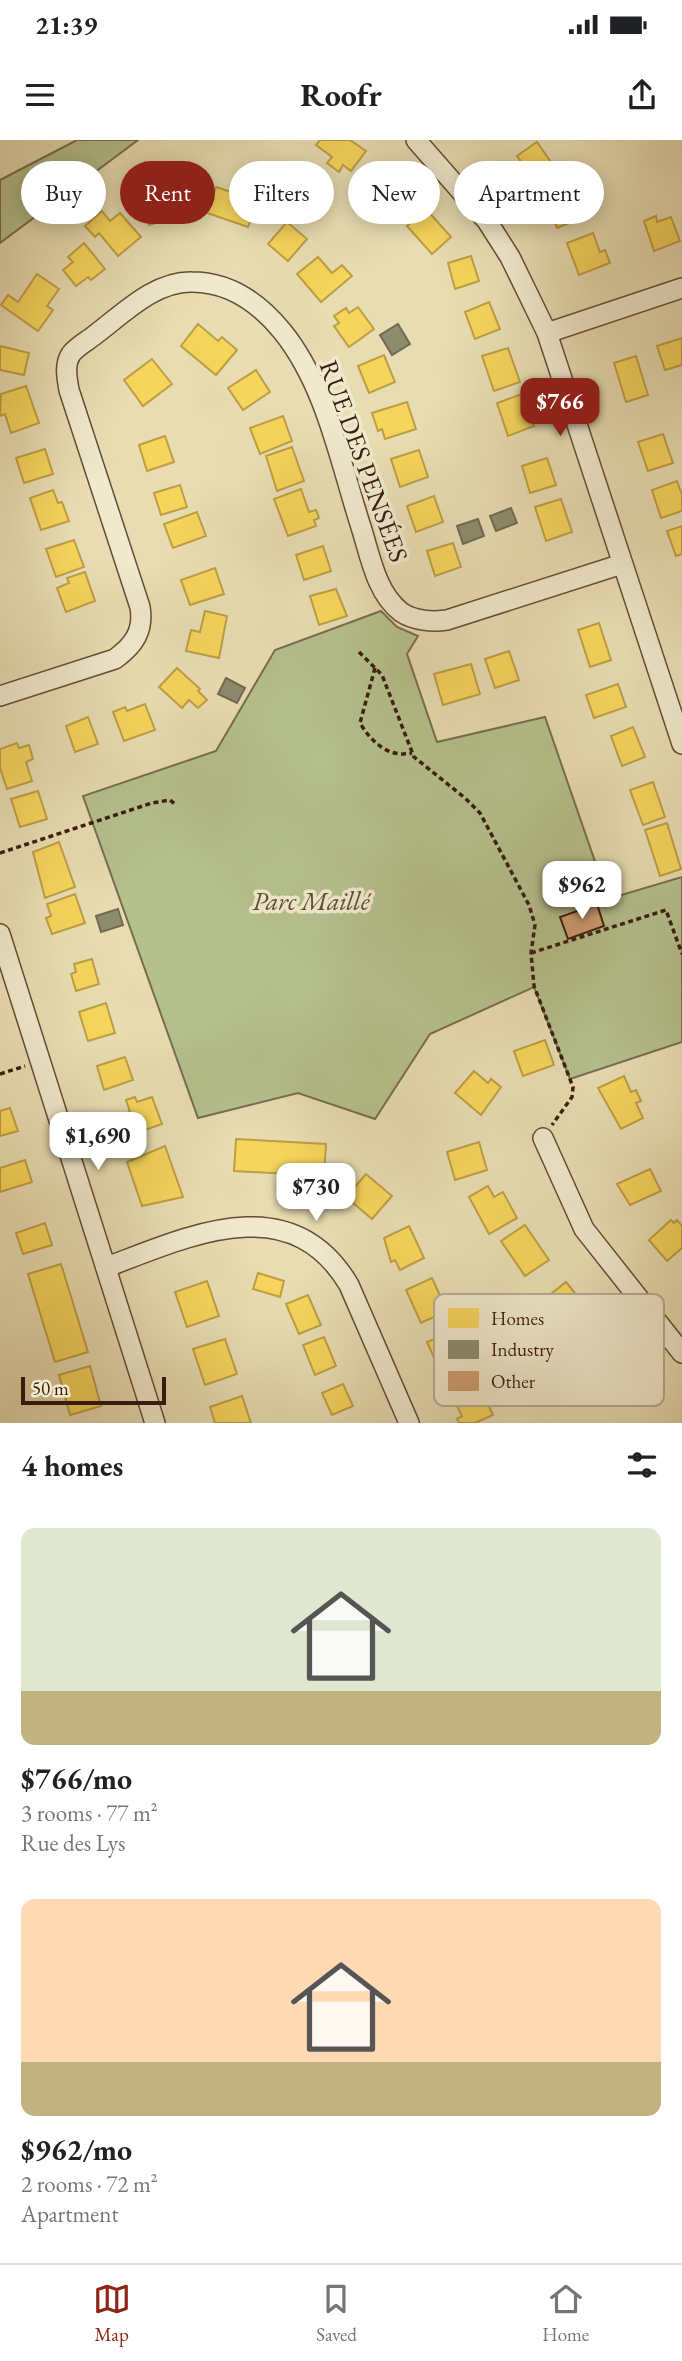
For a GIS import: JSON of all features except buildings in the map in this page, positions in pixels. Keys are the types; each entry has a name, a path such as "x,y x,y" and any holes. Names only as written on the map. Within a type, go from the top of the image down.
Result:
{"street":[{"path":"427,144 487,221 510,257 547,333 682,744"},
{"name":"RUE DES PENSÉES","path":"0,696 115,659 128,649 139,635 142,621 140,607 69,390 66,366 72,353 135,305 156,291 190,281 230,288 247,299 265,312 300,359 327,422 377,578 402,612 434,622 447,620 622,564"},
{"path":"547,333 682,288"},
{"path":"0,934 155,1423"},
{"path":"543,1138 584,1229 635,1294"},
{"path":"107,1267 222,1227 253,1226 303,1238 337,1265 349,1284 409,1423"},
{"path":"664,1330 682,1353"}],"path":[{"path":"359,652 375,668 390,691 412,753 421,765 465,798 488,826 534,915 531,953 534,986 573,1087 572,1097 543,1138"},
{"path":"375,668 360,723 388,753 398,756 412,753"},
{"path":"0,853 152,803 170,800 175,804"},
{"path":"531,953 666,910 682,954"}],"green space":[{"path":"77,140 138,140 106,164 106,161 37,161"},
{"path":"21,169 21,224 25,224 0,243 0,180"},
{"name":"Parc Maillé","path":"381,611 397,627 418,636 407,654 437,742 545,717 608,899 682,877 682,1042 570,1079 534,987 430,1034 375,1119 298,1093 198,1118 83,796 216,751 275,650"}]}
